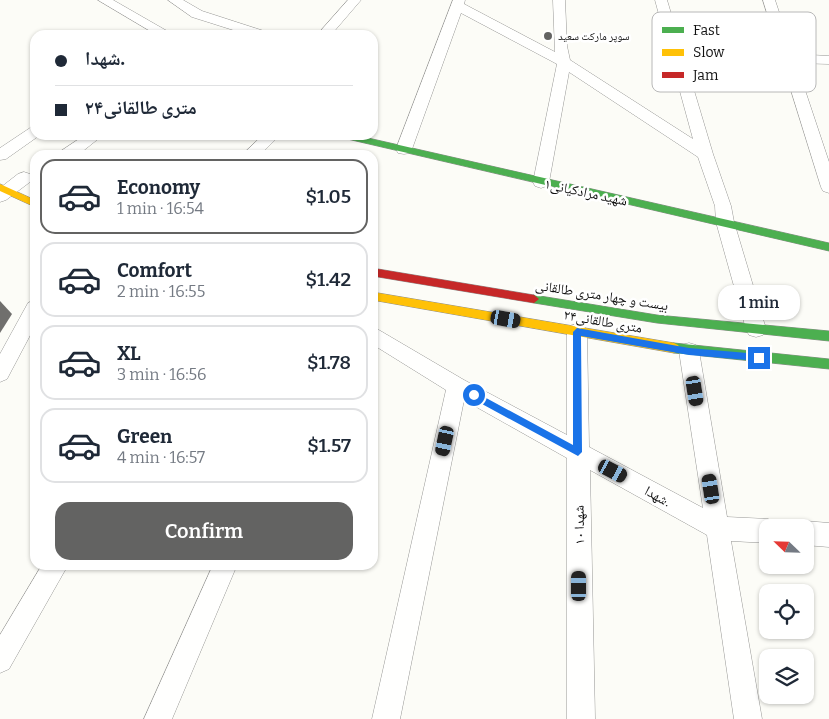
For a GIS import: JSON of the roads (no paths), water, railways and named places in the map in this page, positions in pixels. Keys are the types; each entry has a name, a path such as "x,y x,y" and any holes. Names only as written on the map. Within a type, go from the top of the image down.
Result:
{"main road":[{"name":"شهید مرادکیانی۱","path":"365,140 829,247"},
{"path":"3,191 30,202"},
{"name":"بیست و چهار متری طالقانی","path":"378,273 657,319 829,336"},
{"name":"۲۴متری طالقانی","path":"378,297 689,351 829,364"}],"street":[{"path":"104,0 158,30"},
{"path":"174,0 197,14 247,30"},
{"path":"328,30 355,0"},
{"path":"541,182 564,62 560,46 559,0"},
{"path":"769,0 773,12"},
{"path":"404,149 458,3 564,62 705,154"},
{"path":"816,59 829,60"},
{"path":"687,92 705,154 723,206 725,222 756,329"},
{"path":"799,92 829,187"},
{"path":"0,155 30,134"},
{"path":"74,150 88,140"},
{"path":"256,150 266,140"},
{"path":"3,191 28,179"},
{"path":"0,372 30,328"},
{"name":"شهدا ۱۰","path":"577,332 581,719"},
{"name":"شهدا.","path":"378,338 457,386 717,528 759,530"},
{"path":"689,351 748,719"},
{"path":"386,719 457,386"},
{"path":"814,534 829,535"},
{"path":"0,660 53,570"},
{"path":"158,719 223,570"}],"place":[{"name":"سوپر مارکت سعید","path":"548,36"}]}
